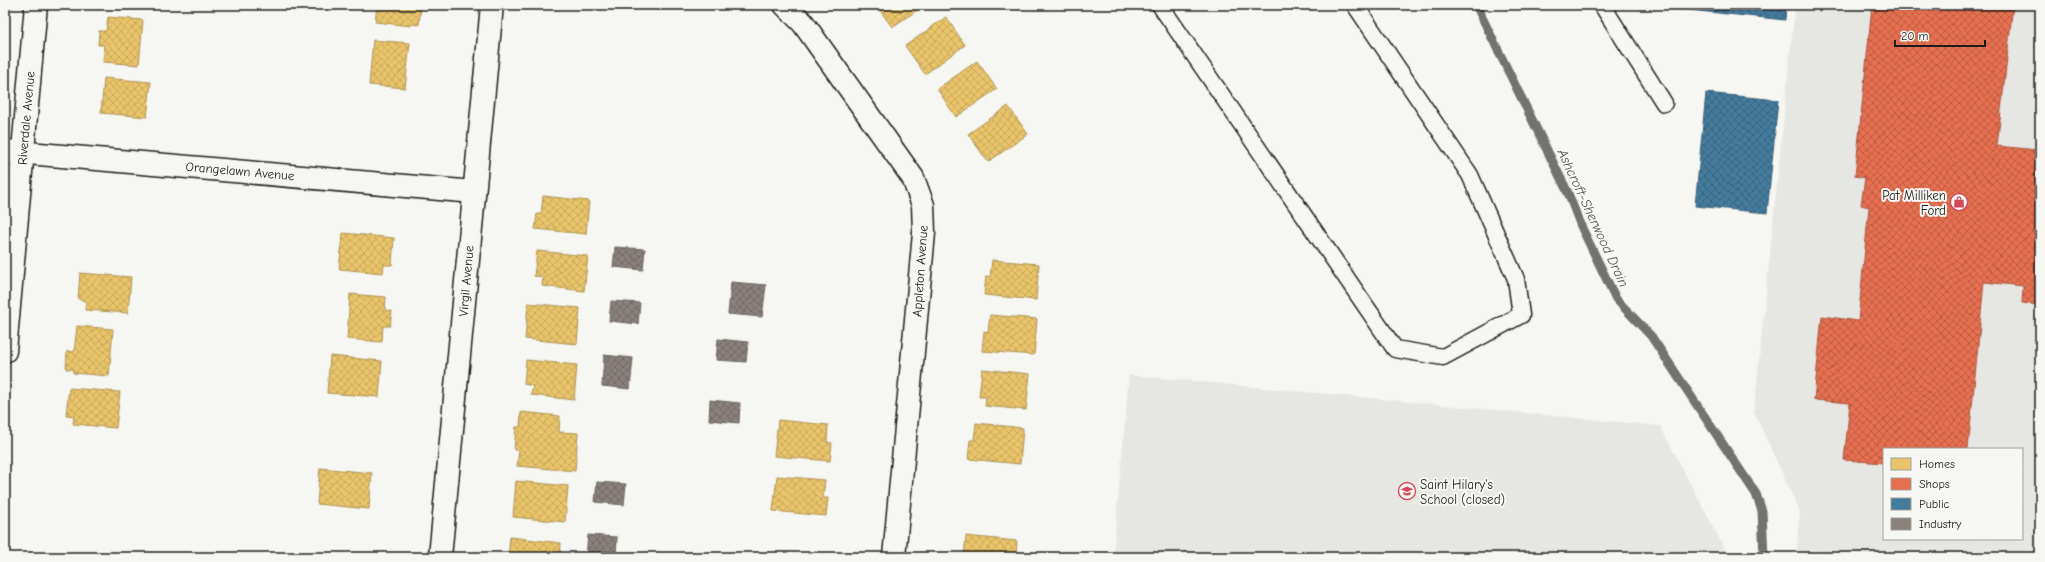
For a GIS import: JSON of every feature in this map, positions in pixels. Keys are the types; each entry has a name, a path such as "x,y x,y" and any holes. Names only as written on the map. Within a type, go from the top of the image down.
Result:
{"street":[{"name":"Riverdale Avenue","path":"5,351 14,152 36,5"},
{"name":"Virgil Avenue","path":"440,557 492,5"},
{"name":"Appleton Avenue","path":"785,5 803,23 913,178 923,205 924,233 894,557"},
{"name":"Orangelawn Avenue","path":"14,152 474,192"}],"lane":[{"path":"1160,5 1395,350 1443,357 1521,315 1516,279 1470,175 1355,5"},
{"path":"1602,5 1664,103"}],"shaded area":[{"path":"1795,5 2040,5 2040,557 1796,557 1800,512 1754,412"},
{"name":"Saint Hilary's School (closed)","path":"1129,375 1660,426 1729,557 1113,557"}],"building: Homes":[{"path":"377,5 421,5 419,25 411,24 411,26 375,22"},
{"path":"876,5 925,5 892,27"},
{"path":"108,17 143,20 139,65 103,62 104,45 98,45 99,31 106,31"},
{"path":"946,17 965,45 925,74 905,46"},
{"path":"373,40 410,43 405,88 369,85"},
{"path":"977,61 997,89 956,117 937,89"},
{"path":"104,78 151,82 147,117 101,113"},
{"path":"1008,106 1028,134 988,162 968,134"},
{"path":"543,196 589,201 586,234 535,229 537,214 541,214"},
{"path":"343,233 394,238 392,265 384,265 383,273 339,269"},
{"path":"537,251 588,256 584,291 542,286 543,277 534,276"},
{"path":"992,260 1039,264 1036,300 984,295 986,276 990,277"},
{"path":"80,273 131,277 128,313 85,310 86,301 78,299"},
{"path":"350,294 386,297 385,310 392,311 390,326 383,326 382,342 347,339"},
{"path":"528,303 580,308 577,344 525,339"},
{"path":"990,315 1037,319 1034,355 982,351 984,331 988,332"},
{"path":"77,326 113,329 109,376 73,373 73,369 66,369 67,351 74,352"},
{"path":"330,356 382,361 379,397 327,393"},
{"path":"526,360 577,365 574,400 531,395 533,386 524,384"},
{"path":"982,369 1030,374 1026,410 985,406 986,397 979,397"},
{"path":"69,388 120,392 116,428 73,424 74,416 66,415"},
{"path":"521,412 560,416 559,432 578,433 575,471 517,466 519,450 514,450 516,427 520,427"},
{"path":"778,420 828,425 827,442 832,443 830,461 774,456"},
{"path":"976,423 1023,428 1020,464 968,459 970,440 974,440"},
{"path":"320,468 372,473 369,509 317,504"},
{"path":"777,476 825,480 823,498 828,498 826,516 773,511"},
{"path":"516,481 568,486 565,522 513,517"},
{"path":"966,536 1017,541 1016,557 964,557"},
{"path":"510,537 561,543 560,557 508,557"}],"building: Shops":[{"path":"1872,5 2013,5 1997,146 2038,150 2040,124 2040,305 2022,303 2023,286 1984,282 1968,448 1883,448 1883,463 1844,460 1850,403 1814,400 1822,316 1858,321 1869,207 1861,205 1865,178 1855,176"}],"building: Public":[{"path":"1641,5 1786,5 1785,20"},
{"path":"1706,93 1778,100 1767,213 1695,206"}],"building: Industry":[{"path":"615,247 645,249 643,270 613,267"},
{"path":"731,282 766,285 762,317 728,314"},
{"path":"611,301 640,303 638,324 609,321"},
{"path":"718,339 748,342 746,362 716,360"},
{"path":"604,355 633,358 630,389 602,386"},
{"path":"710,400 740,403 739,423 709,420"},
{"path":"597,482 626,484 624,505 595,502"},
{"path":"588,535 617,537 616,557 586,557"}],"waterway":[{"name":"Ashcroft-Sherwood Drain","path":"1476,5 1568,193 1580,224 1616,299 1651,336 1756,494 1762,511 1764,557"}],"place":[{"name":"Pat Milliken Ford","path":"1959,202"},
{"name":"Saint Hilary's School (closed)","path":"1407,491"}]}
